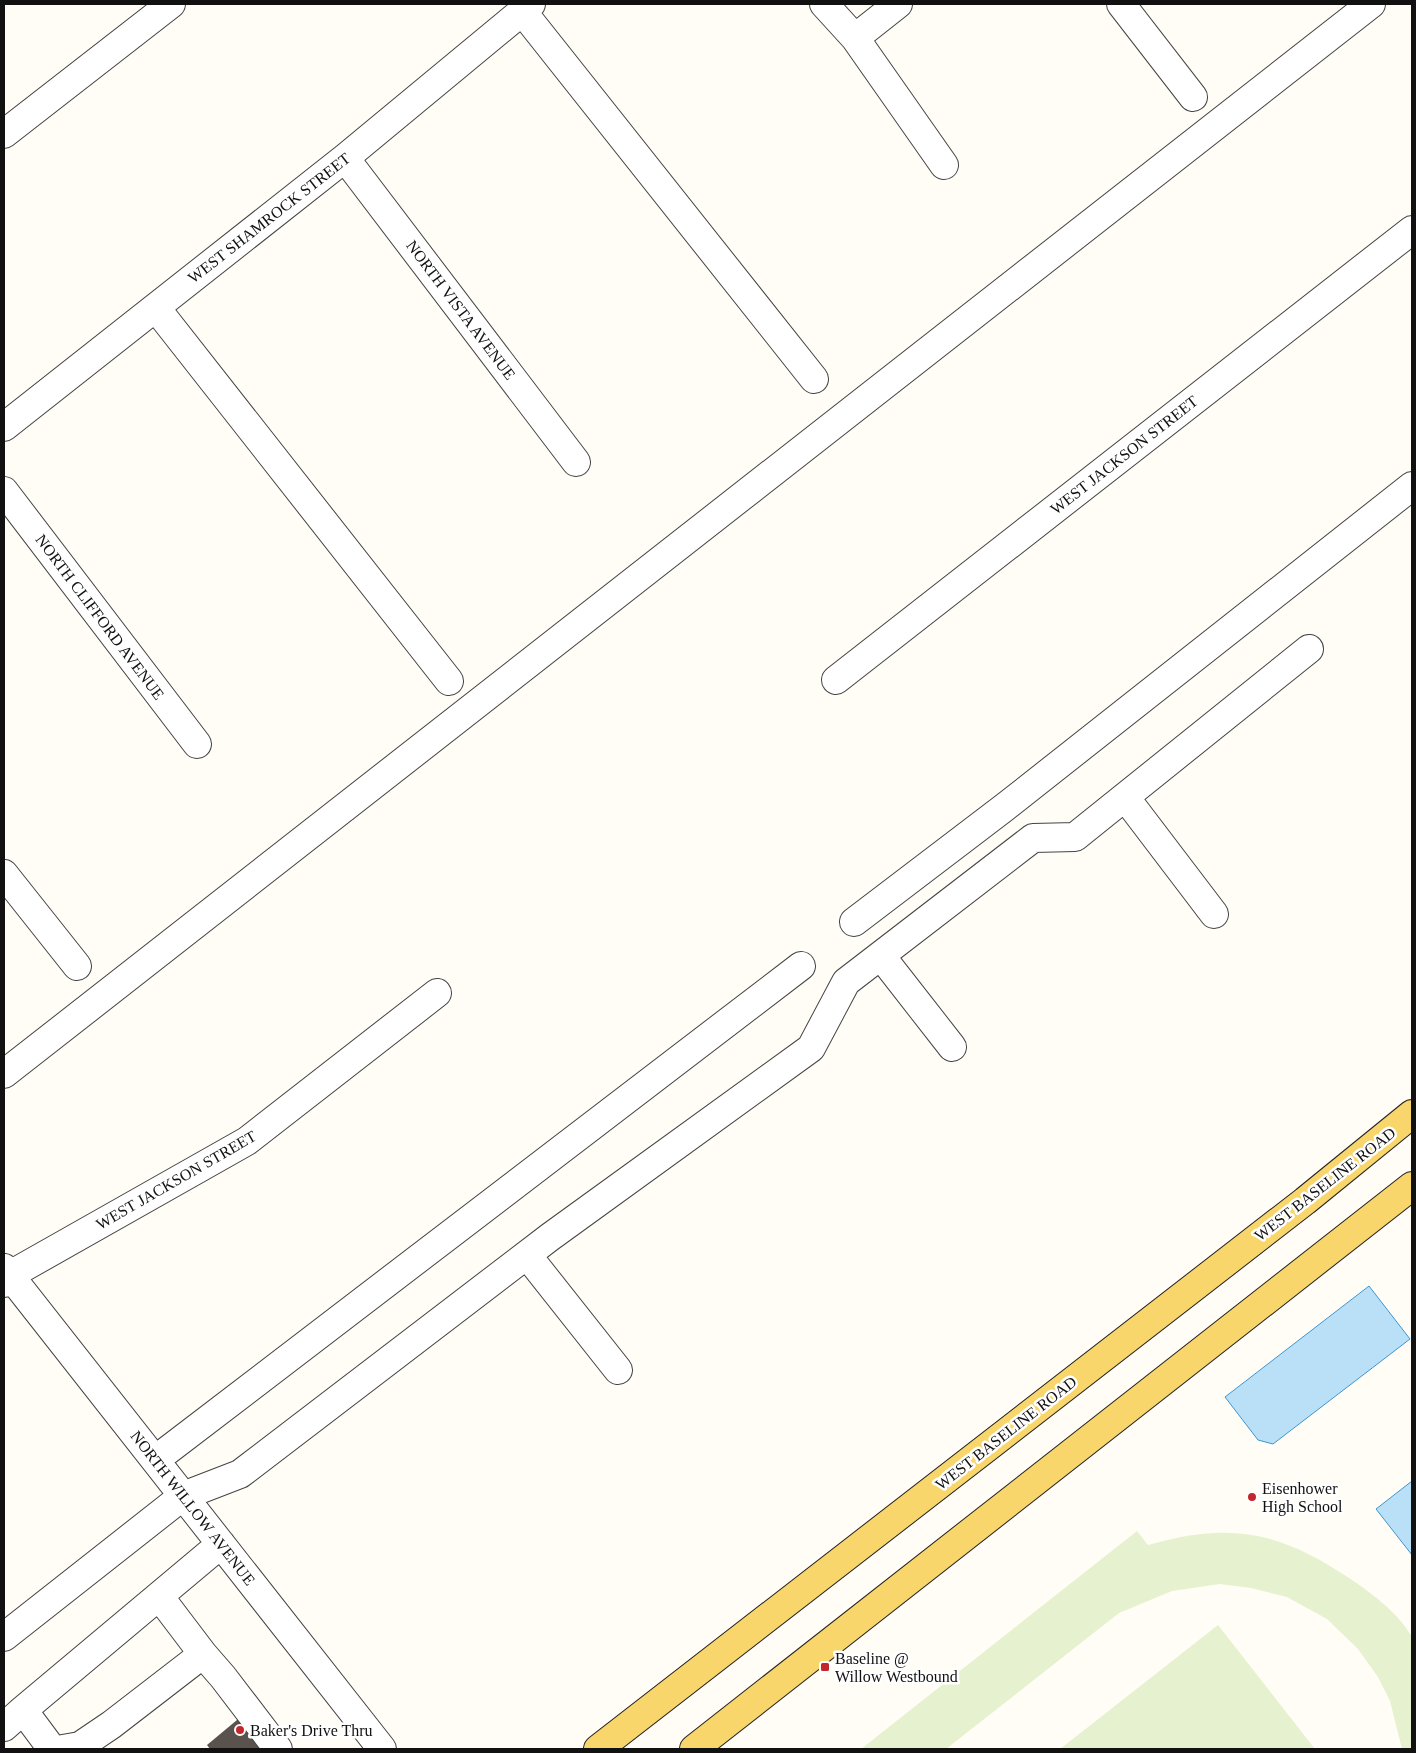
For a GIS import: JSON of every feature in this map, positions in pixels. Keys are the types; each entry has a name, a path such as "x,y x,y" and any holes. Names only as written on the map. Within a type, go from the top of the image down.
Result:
{"main road":[{"name":"WEST BASELINE ROAD","path":"598,1749 1305,1200 1412,1114"},
{"path":"694,1749 1411,1189"}],"street":[{"path":"4,134 171,4"},
{"path":"824,4 855,38 944,165"},
{"path":"855,38 898,4"},
{"path":"1121,4 1193,97"},
{"path":"4,1074 1371,4"},
{"path":"527,8 814,379"},
{"name":"WEST SHAMROCK STREET","path":"4,427 345,158 527,8"},
{"name":"NORTH VISTA AVENUE","path":"345,158 576,462"},
{"name":"WEST JACKSON STREET","path":"836,680 1412,230"},
{"path":"156,308 449,681"},
{"path":"854,922 1028,789 1412,486"},
{"name":"NORTH CLIFFORD AVENUE","path":"4,491 197,744"},
{"path":"4,1637 183,1496 240,1474 527,1255 811,1048 846,982 1034,838 1075,837 1309,649"},
{"path":"1125,797 1214,914"},
{"path":"4,874 77,966"},
{"path":"881,956 952,1048"},
{"path":"155,1460 801,966"},
{"name":"WEST JACKSON STREET","path":"6,1275 247,1141 437,993"},
{"path":"527,1255 618,1370"},
{"name":"NORTH WILLOW AVENUE","path":"6,1275 155,1460 382,1749"},
{"path":"52,1749 13,1719 221,1544"},
{"path":"160,1596 278,1749"},
{"path":"63,1749 80,1746 111,1725 203,1654"}],"green space":[{"path":"1137,1531 1148,1545 1205,1534 1231,1533 1255,1535 1302,1551 1352,1580 1377,1599 1400,1620 1412,1637 1412,1749 1402,1749 1390,1701 1378,1677 1358,1649 1327,1619 1287,1597 1251,1588 1220,1584 1172,1591 1119,1613 946,1749 861,1749"},
{"path":"1218,1625 1315,1749 1060,1749"}],"water":[{"path":"1369,1286 1410,1339 1273,1444 1258,1440 1225,1397"},
{"path":"1412,1481 1412,1555 1376,1509"}],"building":[{"name":"Baker's Drive Thru","path":"243,1715 270,1749 210,1749 207,1745"}],"place":[{"name":"Eisenhower High School","path":"1252,1497"},
{"name":"Baseline @ Willow Westbound","path":"825,1667"},
{"name":"Baker's Drive Thru","path":"240,1730"}]}
